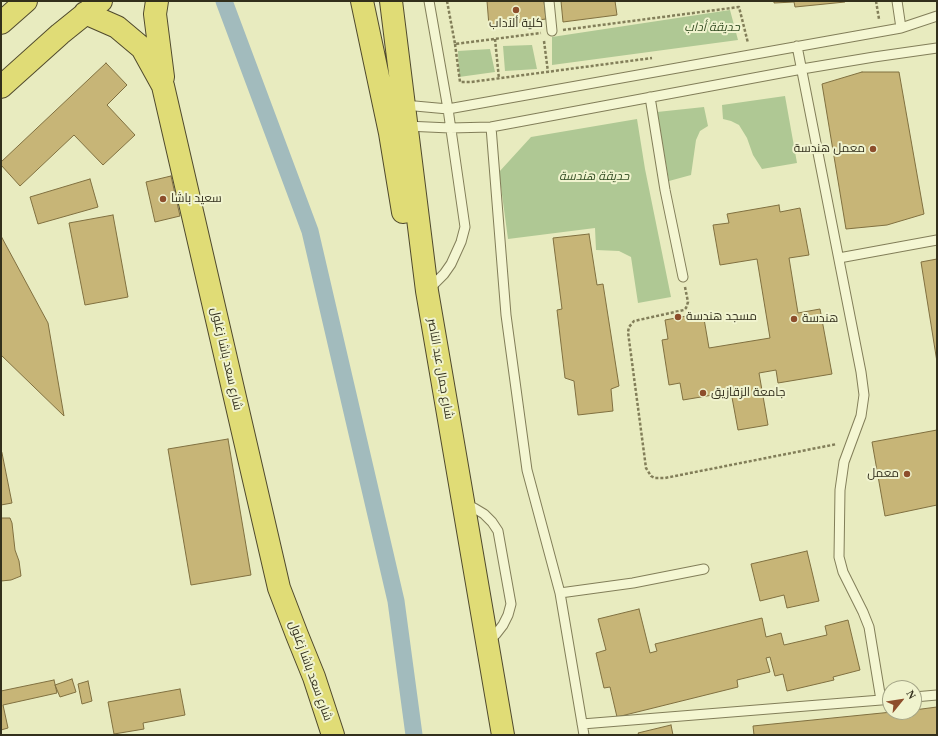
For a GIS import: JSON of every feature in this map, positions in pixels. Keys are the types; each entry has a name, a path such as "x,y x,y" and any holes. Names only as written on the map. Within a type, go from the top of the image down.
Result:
{"highway":[{"path":"1,23 26,1"},
{"path":"157,1 155,14 164,86"},
{"path":"362,1 390,133 401,208 406,221 420,237"},
{"name":"شارع جمال عبد الناصر","path":"391,1 427,290 503,735"},
{"path":"1,87 60,34 93,7"},
{"name":"شارع سعد باشا زغلول","path":"93,7 142,48 164,86 279,588 314,677 333,735"}],"lane":[{"path":"427,290 436,283 447,269 461,242 465,227 448,109 429,1"},
{"path":"549,1 552,31"},
{"path":"897,1 901,28"},
{"path":"405,115 448,109 901,28 937,16"},
{"path":"798,46 861,372 864,395 861,416 844,462 840,490 839,557 843,572 869,627 882,682"},
{"path":"405,115 450,128 491,127 802,69 937,48"},
{"path":"650,97 683,277"},
{"path":"491,127 506,315 526,470 560,593 584,735"},
{"path":"839,258 937,240"},
{"path":"464,505 474,508 484,514 498,531 511,604 503,625 487,642"},
{"path":"560,593 633,583 704,569"},
{"path":"922,696 937,695"},
{"path":"582,724 882,699"}],"path":[{"path":"448,1 460,82 499,79 658,57"},
{"path":"872,20 879,19 876,1"},
{"path":"552,31 740,7 749,44 744,45"},
{"path":"455,44 543,33 548,72"},
{"path":"495,39 499,79"},
{"path":"683,277 688,302 686,308 681,311 634,321 629,327 629,339 646,468 651,476 655,478 665,478 851,441"}],"green space":[{"name":"حديقة أداب","path":"730,10 738,40 552,65 552,37"},
{"path":"532,45 537,69 505,71 503,46"},
{"path":"490,49 495,72 459,77 458,51"},
{"path":"785,96 797,163 762,169 753,155 747,138 739,125 723,119 722,105"},
{"path":"704,107 708,126 700,131 696,140 691,175 669,181 657,112"},
{"name":"حديقة هندسة","path":"637,119 645,169 671,297 638,303 631,257 619,251 596,250 595,228 508,239 499,172 531,137"}],"building":[{"name":"كلية ألآداب","path":"487,1 544,1 546,19 489,26"},
{"path":"561,1 615,1 617,15 563,22"},
{"path":"774,1 845,2 795,7 794,2 774,3"},
{"path":"106,63 127,85 107,105 135,135 103,165 74,135 20,186 1,165 1,162"},
{"name":"معمل هندسة","path":"862,72 899,72 924,214 887,225 846,229 822,84"},
{"name":"سعيد باشا","path":"171,176 180,216 155,222 146,182"},
{"path":"90,179 98,207 38,224 30,197"},
{"name":"هندسة","path":"779,205 780,212 800,208 809,255 789,258 798,313 820,309 832,374 778,383 776,370 759,373 768,425 738,430 731,392 683,400 680,383 669,385 662,340 668,339 665,320 703,313 709,348 770,338 757,259 720,265 713,225 729,223 727,214"},
{"path":"113,215 128,297 85,305 69,223"},
{"path":"589,234 597,285 603,284 619,386 611,389 613,411 578,415 574,381 565,378 557,310 562,309 553,238"},
{"path":"1,236 48,323 64,416 1,355"},
{"path":"937,259 937,362 921,262"},
{"name":"معمل","path":"937,430 937,505 885,516 872,442"},
{"path":"228,439 251,575 191,585 168,449"},
{"path":"2,453 12,503 1,505 1,454"},
{"path":"1,518 10,518 12,523 15,550 19,561 21,576 11,580 1,581"},
{"path":"807,551 819,601 787,608 784,595 760,601 751,564"},
{"path":"639,609 650,653 657,651 655,644 762,618 766,637 781,633 784,645 827,635 825,626 848,620 860,670 833,677 834,680 787,691 783,674 775,676 770,657 766,658 770,672 737,680 738,687 617,717 610,687 604,688 596,653 606,650 598,619"},
{"path":"72,679 76,692 60,697 55,685"},
{"path":"54,680 57,693 3,705 8,728 1,730 1,691"},
{"path":"88,681 92,701 82,704 78,684"},
{"path":"180,689 185,715 143,723 144,729 114,734 108,702"},
{"path":"937,707 937,735 754,735 753,726 882,713 882,720 922,720 922,709"},
{"path":"671,725 673,735 639,735 638,733"}],"waterway":[{"path":"224,1 310,231 396,601 414,735"}],"place":[{"name":"كلية ألآداب","path":"516,10"},
{"name":"معمل هندسة","path":"873,149"},
{"name":"سعيد باشا","path":"163,199"},
{"name":"مسجد هندسة","path":"678,317"},
{"name":"هندسة","path":"794,319"},
{"name":"جامعة الزقازيق","path":"703,393"},
{"name":"معمل","path":"907,474"}]}
